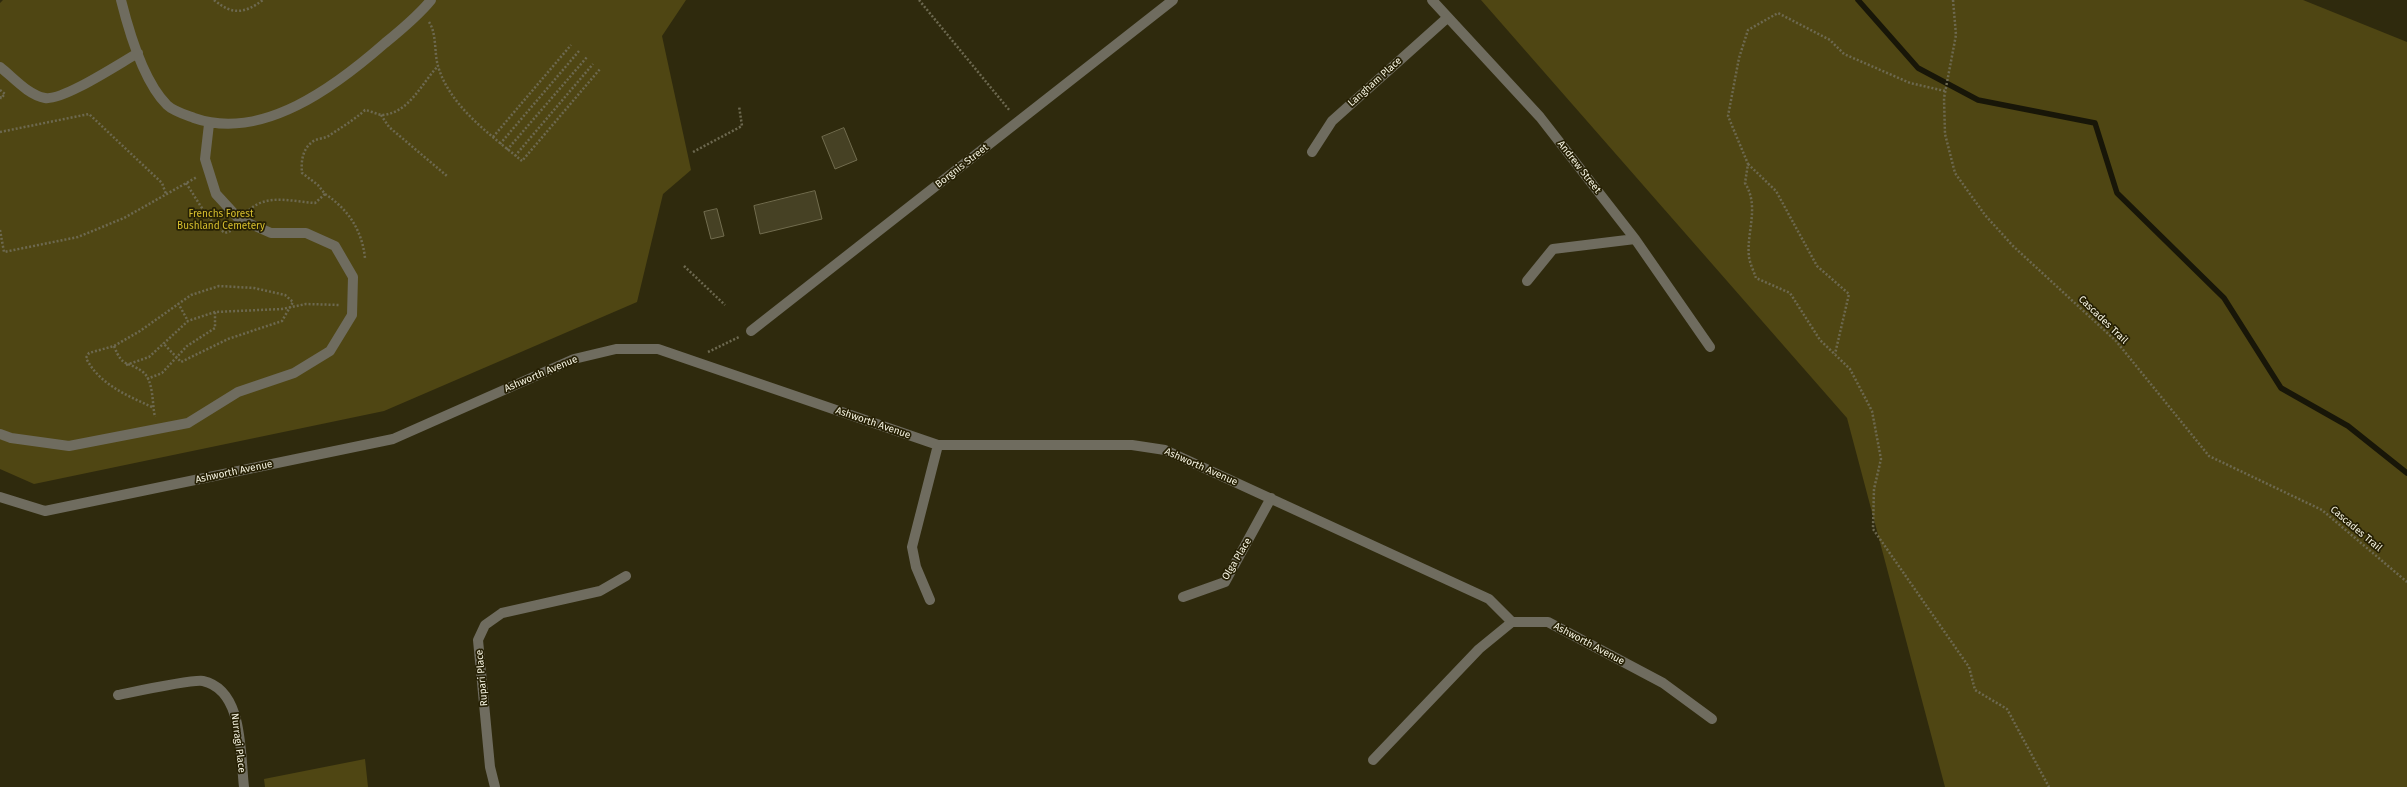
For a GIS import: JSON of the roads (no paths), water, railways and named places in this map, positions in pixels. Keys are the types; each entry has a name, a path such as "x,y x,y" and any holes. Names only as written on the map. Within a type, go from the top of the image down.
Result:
{"street":[{"path":"121,0 142,67 167,105 187,116 209,124 240,123 272,116 303,104 355,69 421,12 431,0"},
{"name":"Borgnis Street","path":"751,331 1173,0"},
{"name":"Andrew Street","path":"1432,0 1540,117 1635,239 1710,347"},
{"name":"Langham Place","path":"1312,152 1332,121 1447,18"},
{"path":"0,67 33,94 46,98 63,95 138,53"},
{"path":"0,434 11,438 69,446 188,423 238,392 294,373 330,351 352,314 353,277 335,246 306,233 271,233 239,219 216,194 206,159 209,124"},
{"path":"1527,281 1553,249 1635,239"},
{"name":"Ashworth Avenue","path":"0,497 45,511 392,440 574,359 616,349 658,349 938,445 1132,445 1166,450 1489,599 1512,622 1548,622 1663,683 1712,719"},
{"path":"930,600 916,567 912,547 938,445"},
{"name":"Olga Place","path":"1183,598 1226,582 1271,498"},
{"name":"Rupari Place","path":"495,787 490,767 478,640 485,625 502,612 600,591 626,576"},
{"path":"1373,760 1479,649 1512,622"},
{"name":"Nurragi Place","path":"118,695 202,680 224,691 235,710 244,787"}],"waterway":[{"path":"1858,0 1918,68 1978,100 2095,123 2117,193 2224,298 2281,388 2348,426 2407,473"}],"park label":[{"name":"Frenchs Forest Bushland Cemetery","path":"221,220"}]}
